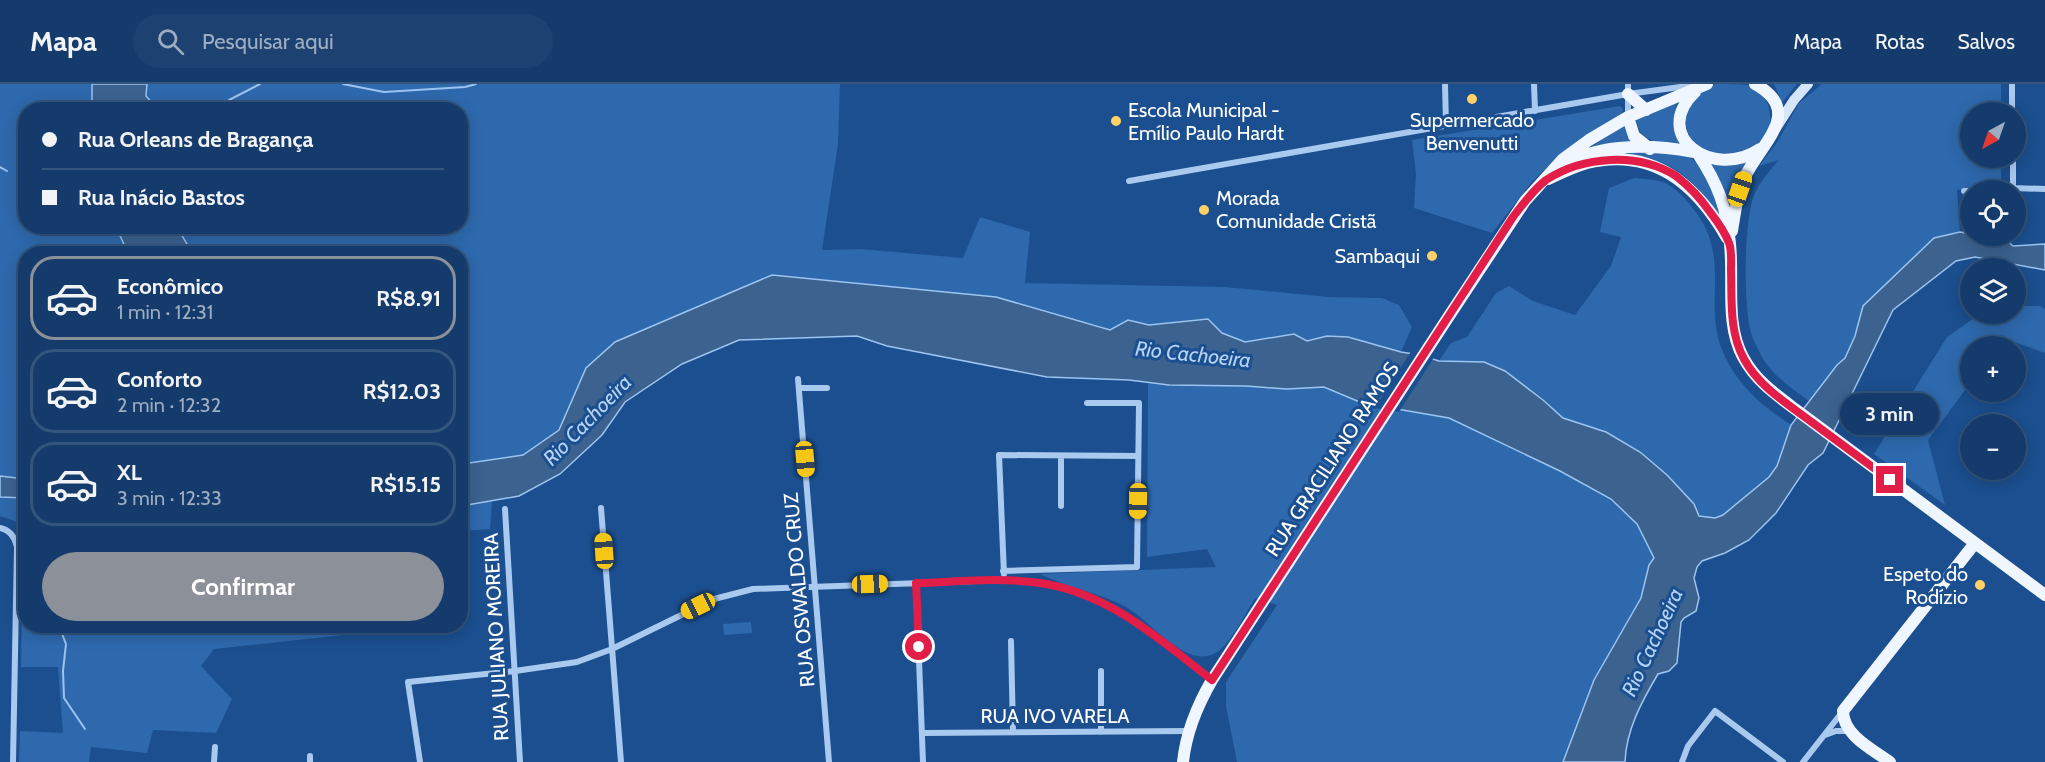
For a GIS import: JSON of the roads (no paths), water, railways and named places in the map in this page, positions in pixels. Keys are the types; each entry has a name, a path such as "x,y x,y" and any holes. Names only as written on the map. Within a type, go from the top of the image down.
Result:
{"main road":[{"path":"1707,84 1686,100 1680,118 1684,137 1713,178 1722,198 1730,244 1733,322 1736,342 1743,358 1772,392 2045,595"},
{"name":"RUA GRACILIANO RAMOS","path":"1184,762 1188,731 1212,680 1513,217 1536,188 1563,159 1575,150 1628,117 1707,84"},
{"path":"1755,84 1767,89 1777,108 1779,117 1776,128"},
{"path":"1730,244 1734,215 1749,168 1794,100 1808,84"},
{"path":"1628,89 1646,110"},
{"path":"1628,117 1634,136 1650,148"},
{"name":"RUA GRACILIANO RAMOS","path":"1536,188 1564,166 1588,153 1604,149 1650,148 1696,153 1712,160 1731,160 1747,157 1766,145"},
{"path":"1548,179 1603,160 1649,164 1673,175 1692,190 1718,223 1730,244"},
{"path":"1958,530 1966,554"},
{"path":"1890,762 1849,731 1843,719 1843,711 1966,554 1980,547"}],"street":[{"path":"1445,84 1446,126"},
{"path":"1534,84 1535,111"},
{"path":"1129,181 1535,111 1628,89 1699,84"},
{"path":"2012,84 2012,102"},
{"path":"1628,89 1628,117"},
{"path":"2026,188 2045,189"},
{"name":"RUA OSWALDO CRUZ","path":"798,379 829,762"},
{"path":"799,388 826,388"},
{"path":"1004,571 1137,567 1139,403 1087,403"},
{"path":"1004,580 999,455 1138,456"},
{"path":"1061,456 1061,506"},
{"path":"601,508 621,762"},
{"name":"RUA JULIANO MOREIRA","path":"505,509 520,762"},
{"path":"0,528 8,531 16,541 17,547 13,762"},
{"path":"420,762 408,682 577,662 612,649 698,606 727,594 753,589 1004,580 1041,583 1067,589 1105,603 1144,628 1212,680"},
{"path":"916,583 923,762"},
{"path":"1011,641 1013,732"},
{"path":"1101,671 1101,732"},
{"path":"1682,762 1688,746 1715,711 1784,762"},
{"path":"1803,762 1843,711"},
{"name":"RUA IVO VARELA","path":"922,733 1188,731"},
{"path":"1824,735 1836,731 1849,731"},
{"path":"214,762 215,747"}],"water":[{"path":"92,84 147,84 146,96 152,102 92,102"},
{"name":"Rio Cachoeira","path":"1960,232 1960,246 2045,244 2045,270 2026,266 2026,258 1960,258 1893,310 1823,453 1808,465 1776,513 1749,540 1725,553 1702,561 1697,567 1694,578 1699,598 1696,611 1681,622 1677,663 1669,671 1658,674 1646,695 1628,739 1625,762 1563,762 1594,680 1641,598 1649,565 1654,558 1637,524 1611,499 1560,471 1449,418 1362,403 1324,387 1287,389 1169,385 1129,380 1047,377 887,346 857,336 739,340 682,364 625,402 602,435 560,474 519,496 468,505 468,463 523,455 559,430 586,368 615,342 772,275 996,297 1110,330 1128,320 1149,325 1208,319 1222,333 1245,342 1294,334 1307,341 1327,336 1348,337 1439,361 1484,362 1505,371 1563,418 1606,432 1640,452 1667,475 1694,504 1699,516 1715,518 1723,515 1769,477 1777,466 1791,425 1837,365 1845,358 1855,336 1863,306 1934,238"},
{"path":"119,234 181,234 188,246 125,246"},
{"path":"0,476 18,478 18,498 0,497"}],"waterway":[{"path":"226,102 260,84"},
{"path":"343,84 384,92 465,87 476,84"},
{"path":"0,167 7,171"},
{"path":"62,633 66,644 63,671 64,698 85,729"}],"place":[{"name":"Supermercado Benvenutti","path":"1472,99"},
{"name":"Escola Municipal - Emílio Paulo Hardt","path":"1116,121"},
{"name":"Morada Comunidade Cristã","path":"1204,210"},
{"name":"Sambaqui","path":"1432,256"},
{"name":"Espeto do Rodízio","path":"1980,585"}]}
